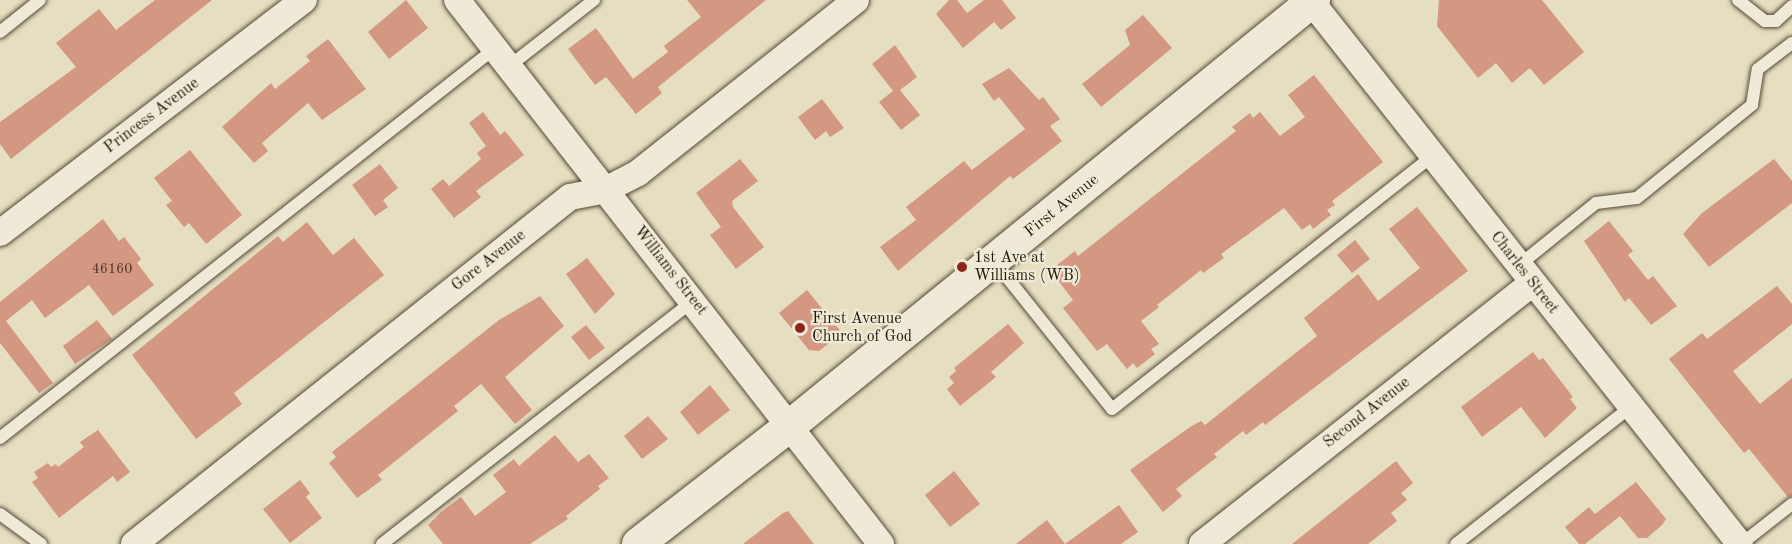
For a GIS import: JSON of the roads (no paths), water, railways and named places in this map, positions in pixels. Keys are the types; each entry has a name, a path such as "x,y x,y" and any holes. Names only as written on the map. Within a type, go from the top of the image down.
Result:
{"street":[{"name":"Princess Avenue","path":"0,233 304,0"},
{"name":"Williams Street","path":"457,0 791,425 881,544"},
{"name":"Gore Avenue","path":"134,544 570,197 605,190 638,173 856,0"},
{"name":"Charles Street","path":"1312,1 1525,274 1632,406 1733,542"},
{"name":"First Avenue","path":"638,544 791,425 1312,1"},
{"name":"Second Avenue","path":"1202,544 1525,274"}],"lane":[{"path":"0,32 40,0"},
{"path":"0,438 501,58 594,0"},
{"path":"1738,0 1765,21 1776,21 1792,6"},
{"path":"1525,274 1596,203 1638,198 1752,105 1758,69 1792,43"},
{"path":"994,261 1112,409 1432,156"},
{"path":"382,544 693,301"},
{"path":"1456,544 1632,406"},
{"path":"1733,542 1792,504"},
{"path":"0,514 41,544"}],"place":[{"name":"1st Ave at Williams (WB)","path":"962,267"},
{"name":"First Avenue Church of God","path":"800,328"}]}
